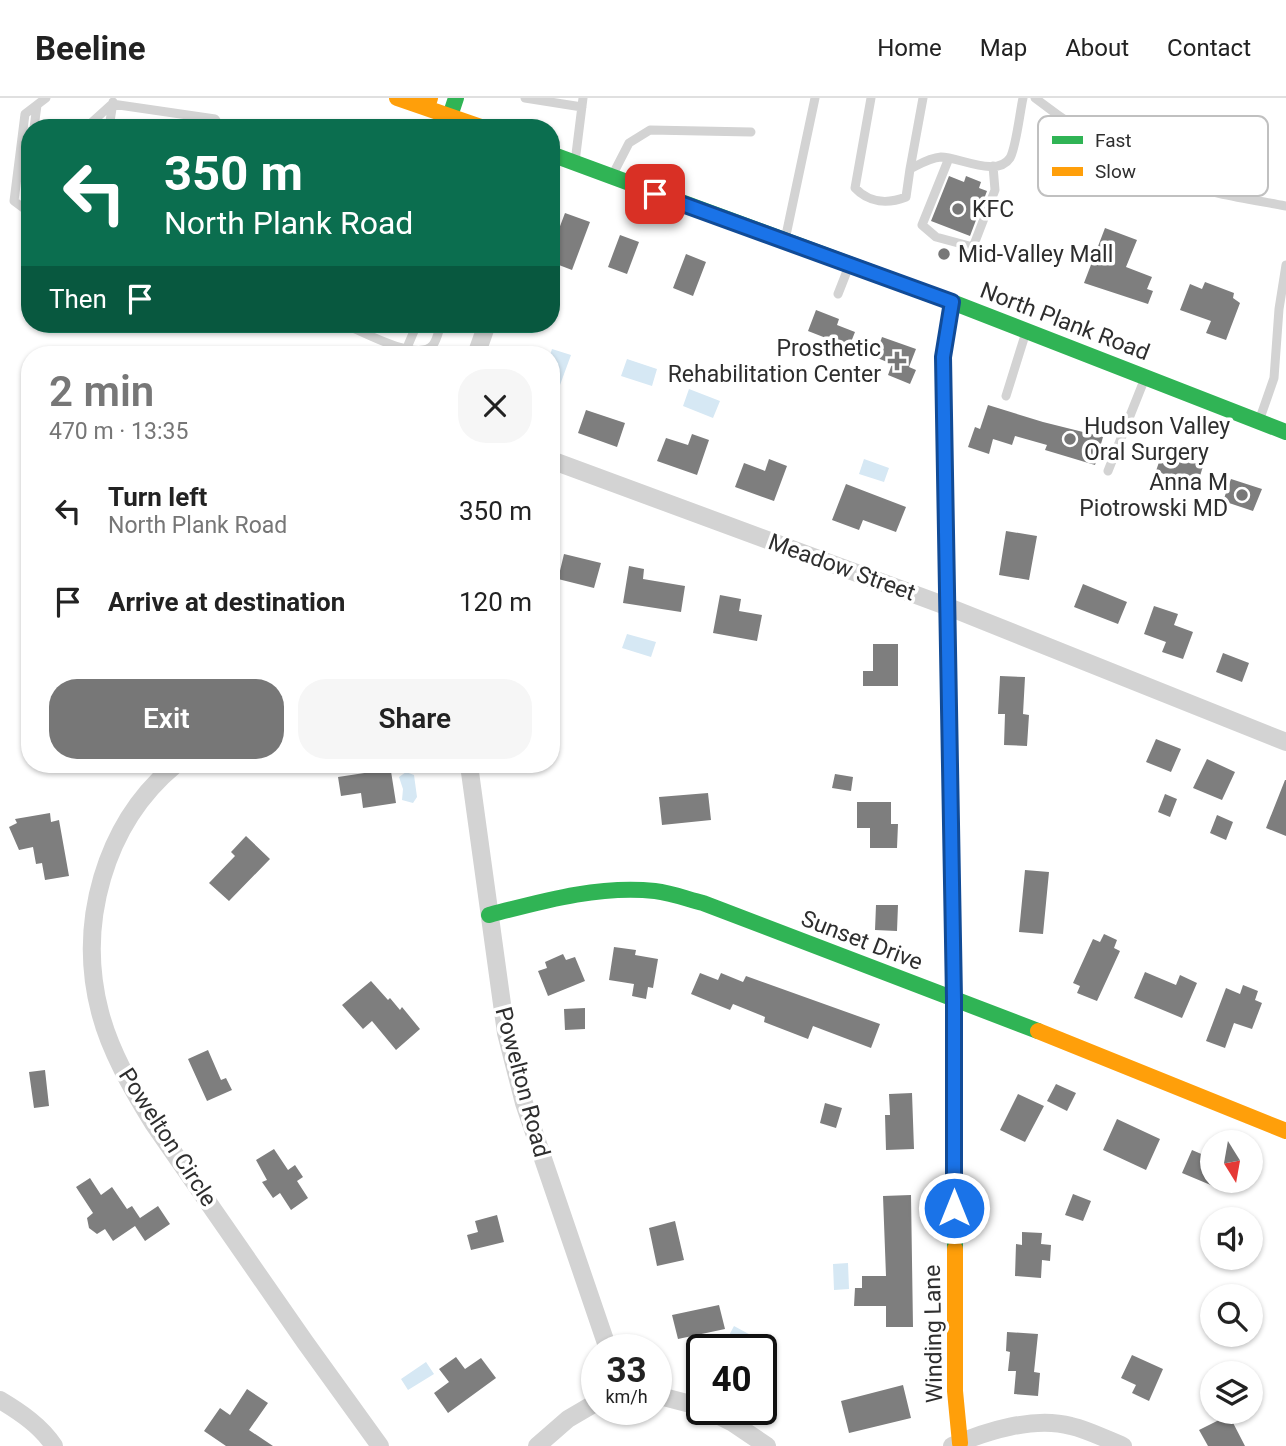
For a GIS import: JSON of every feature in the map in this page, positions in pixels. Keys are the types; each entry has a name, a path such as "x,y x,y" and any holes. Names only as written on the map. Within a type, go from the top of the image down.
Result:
{"main road":[{"path":"397,98 458,119"},
{"path":"450,116 456,98"},
{"name":"North Plank Road","path":"560,157 952,302 1259,422 1285,429"},
{"name":"Winding Lane","path":"952,302 943,357 954,999 956,1444"},
{"name":"Sunset Drive","path":"489,915 598,892 655,891 703,903 1286,1131"}],"street":[{"name":"Meadow Street","path":"560,463 946,606 1286,742"},
{"name":"Powelton Circle","path":"166,773 153,784 121,830 100,887 92,920 92,953 100,1012 109,1040 153,1123 380,1446"},
{"name":"Powelton Road","path":"470,773 506,1032 524,1103 603,1334"},
{"path":"0,1400 20,1412 48,1436 54,1446"},
{"path":"537,1446 581,1411"},
{"path":"956,1444 996,1431 1039,1423 1070,1425 1122,1446"},
{"path":"736,1425 767,1446"}],"lane":[{"path":"24,119 25,114 46,98"},
{"path":"526,98 583,102 575,163"},
{"path":"785,241 815,98"},
{"path":"871,98 855,188 863,197 891,203 906,197 923,98"},
{"path":"910,169 927,160 949,158 984,167 1002,165 1010,157 1023,98"},
{"path":"1035,98 1058,116"},
{"path":"96,119 113,101"},
{"path":"110,119 113,101"},
{"path":"113,101 210,119"},
{"path":"35,119 37,105"},
{"path":"612,177 629,143 650,130 751,132"},
{"path":"21,146 14,201 21,206"},
{"path":"949,158 922,225 936,237 973,247 995,190 993,166"},
{"path":"1230,196 1286,206"},
{"path":"838,293 849,265"},
{"path":"1259,422 1274,378 1279,309 1286,265"},
{"path":"1006,396 1027,331"},
{"path":"365,333 396,346"},
{"path":"1108,471 1146,376"}],"water":[{"path":"560,352 571,355 560,385"},
{"path":"627,359 657,369 652,386 621,376"},
{"path":"689,389 720,401 713,418 683,406"},
{"path":"864,459 889,468 884,482 859,474"},
{"path":"627,634 656,642 651,657 622,648"},
{"path":"405,773 414,775 417,797 413,803 402,800 403,789 399,777"},
{"path":"848,1263 849,1289 834,1290 833,1264"},
{"path":"734,1326 749,1334 730,1334"},
{"path":"426,1362 434,1374 408,1390 401,1379"}],"building":[{"name":"KFC","path":"949,176 964,182 966,176 981,182 979,188 987,191 970,236 931,221"},
{"path":"565,213 590,222 572,270 560,265 560,226"},
{"path":"1105,228 1137,240 1126,267 1152,277 1147,289 1153,291 1148,304 1084,283"},
{"path":"620,235 639,242 627,274 608,267"},
{"path":"686,254 706,262 693,296 673,288"},
{"path":"1205,282 1234,293 1233,298 1240,303 1226,340 1206,333 1211,321 1180,310 1190,284 1202,289"},
{"path":"816,310 839,319 837,325 855,332 849,347 808,331"},
{"name":"Prosthetic Rehabilitation Center","path":"882,337 916,349 909,367 916,370 910,384 888,375 892,364 875,357"},
{"path":"988,405 1103,437 1095,465 1045,450 1047,445 1015,436 1012,445 993,439 989,454 968,447 975,427 980,429"},
{"path":"586,410 625,423 617,447 578,433"},
{"path":"692,434 709,440 697,475 657,461 666,438 688,445"},
{"path":"1163,450 1204,463 1196,489 1163,478 1164,474 1156,471"},
{"path":"769,459 787,466 774,501 735,487 744,463 765,471"},
{"name":"Anna M Piotrowski MD","path":"1231,479 1262,489 1253,511 1223,501"},
{"path":"846,484 906,507 896,532 863,520 859,530 832,520"},
{"path":"1006,531 1037,536 1029,580 999,575"},
{"path":"564,554 601,563 594,588 560,580"},
{"path":"629,566 644,569 643,579 685,586 681,612 623,603"},
{"path":"1083,584 1127,602 1118,624 1074,607"},
{"path":"720,595 741,599 739,611 762,615 757,641 713,633"},
{"path":"1154,606 1178,614 1174,625 1193,632 1183,659 1162,652 1166,642 1144,634"},
{"path":"873,644 898,644 898,686 863,686 863,671 873,671"},
{"path":"1223,653 1249,663 1242,682 1216,672"},
{"path":"1000,676 1025,677 1023,714 1029,715 1027,746 1004,745 1005,714 998,714"},
{"path":"1156,739 1181,749 1171,772 1146,762"},
{"path":"1207,759 1235,772 1222,800 1193,788"},
{"path":"391,773 396,803 363,808 361,793 341,796 338,777"},
{"path":"835,774 853,777 851,791 832,788"},
{"path":"1286,780 1286,836 1266,828"},
{"path":"708,793 711,820 662,825 659,797"},
{"path":"1165,794 1177,799 1170,817 1158,812"},
{"path":"857,802 891,802 891,824 898,824 897,848 870,848 870,828 857,828"},
{"path":"50,813 51,822 59,820 69,876 45,880 42,863 36,864 33,847 19,850 9,827 17,823 15,819"},
{"path":"1217,815 1233,822 1226,840 1210,833"},
{"path":"246,836 270,859 229,901 209,883 235,856 231,852"},
{"path":"1025,870 1049,872 1043,934 1019,932"},
{"path":"876,905 898,905 897,931 875,930"},
{"path":"1104,934 1117,940 1114,948 1120,951 1097,1001 1077,993 1080,986 1073,983 1093,939 1100,942"},
{"path":"614,947 636,950 635,955 658,959 653,988 648,987 646,999 632,996 634,984 609,980"},
{"path":"563,954 566,960 575,957 585,981 548,996 538,971 547,968 545,962"},
{"path":"1145,972 1176,985 1180,975 1197,983 1182,1018 1134,998"},
{"path":"700,973 718,980 721,973 743,982 746,976 880,1024 871,1048 813,1026 808,1039 764,1022 765,1017 733,1004 730,1010 691,994"},
{"path":"371,981 388,1000 390,998 400,1010 402,1007 420,1029 396,1050 372,1021 363,1029 342,1005"},
{"path":"1243,985 1258,991 1255,1000 1262,1003 1252,1029 1234,1023 1225,1048 1206,1041 1226,988 1240,994"},
{"path":"585,1008 585,1029 565,1030 564,1009"},
{"path":"208,1050 221,1080 226,1078 232,1090 207,1101 188,1059"},
{"path":"45,1070 49,1106 34,1108 29,1072"},
{"path":"1056,1084 1076,1093 1067,1111 1047,1101"},
{"path":"912,1093 914,1149 886,1150 885,1115 890,1115 889,1094"},
{"path":"1018,1094 1044,1106 1025,1142 1000,1130"},
{"path":"825,1103 842,1108 836,1128 820,1123"},
{"path":"1117,1119 1160,1139 1146,1170 1103,1150"},
{"path":"274,1149 288,1170 295,1165 303,1177 297,1181 308,1198 291,1210 280,1193 273,1198 262,1182 267,1180 256,1160"},
{"path":"1192,1150 1200,1153 1200,1181 1182,1173"},
{"path":"90,1178 101,1195 112,1187 127,1209 132,1206 140,1218 158,1206 170,1224 145,1241 135,1226 113,1241 105,1229 97,1234 89,1228 87,1218 93,1213 76,1187"},
{"path":"1073,1194 1091,1201 1083,1221 1065,1215"},
{"path":"911,1195 913,1327 886,1327 886,1306 854,1306 855,1288 862,1288 862,1276 886,1276 883,1196"},
{"path":"497,1215 504,1242 471,1250 467,1235 478,1232 475,1221"},
{"path":"675,1221 684,1260 657,1266 649,1228"},
{"path":"1022,1232 1042,1233 1041,1244 1051,1245 1050,1261 1042,1260 1041,1278 1015,1276 1016,1244 1022,1245"},
{"path":"719,1305 725,1329 686,1334 686,1337 678,1339 672,1315"},
{"path":"1007,1332 1038,1334 1034,1372 1040,1373 1038,1396 1014,1394 1016,1371 1008,1371 1010,1352 1006,1351"},
{"path":"1132,1355 1163,1369 1149,1401 1132,1393 1136,1385 1121,1378"},
{"path":"456,1357 465,1369 481,1358 496,1378 448,1413 434,1393 449,1382 439,1369"},
{"path":"903,1385 911,1418 849,1433 841,1401"},
{"path":"247,1389 268,1403 249,1430 273,1446 226,1446 204,1431 220,1408 230,1415"},
{"path":"1211,1424 1234,1424 1245,1446 1208,1446 1199,1430"}],"traffic: fast":[{"path":"450,116 456,98"},
{"path":"560,157 952,302 1286,432"},
{"path":"952,302 943,357 954,999 955,1249"},
{"path":"489,915 592,892 634,890 667,893 703,903 1038,1031"}],"traffic: slow":[{"path":"397,98 458,119"},
{"path":"427,108 430,98"},
{"path":"1038,1031 1286,1131"},
{"path":"955,1249 955,1391 960,1443"}],"place":[{"name":"KFC","path":"958,209"},
{"name":"Mid-Valley Mall","path":"944,254"},
{"name":"Prosthetic Rehabilitation Center","path":"897,361"},
{"name":"Hudson Valley Oral Surgery","path":"1070,439"},
{"name":"Anna M Piotrowski MD","path":"1242,495"}],"route":[{"path":"655,194 952,302 943,357 954,999 954,1208"}]}
